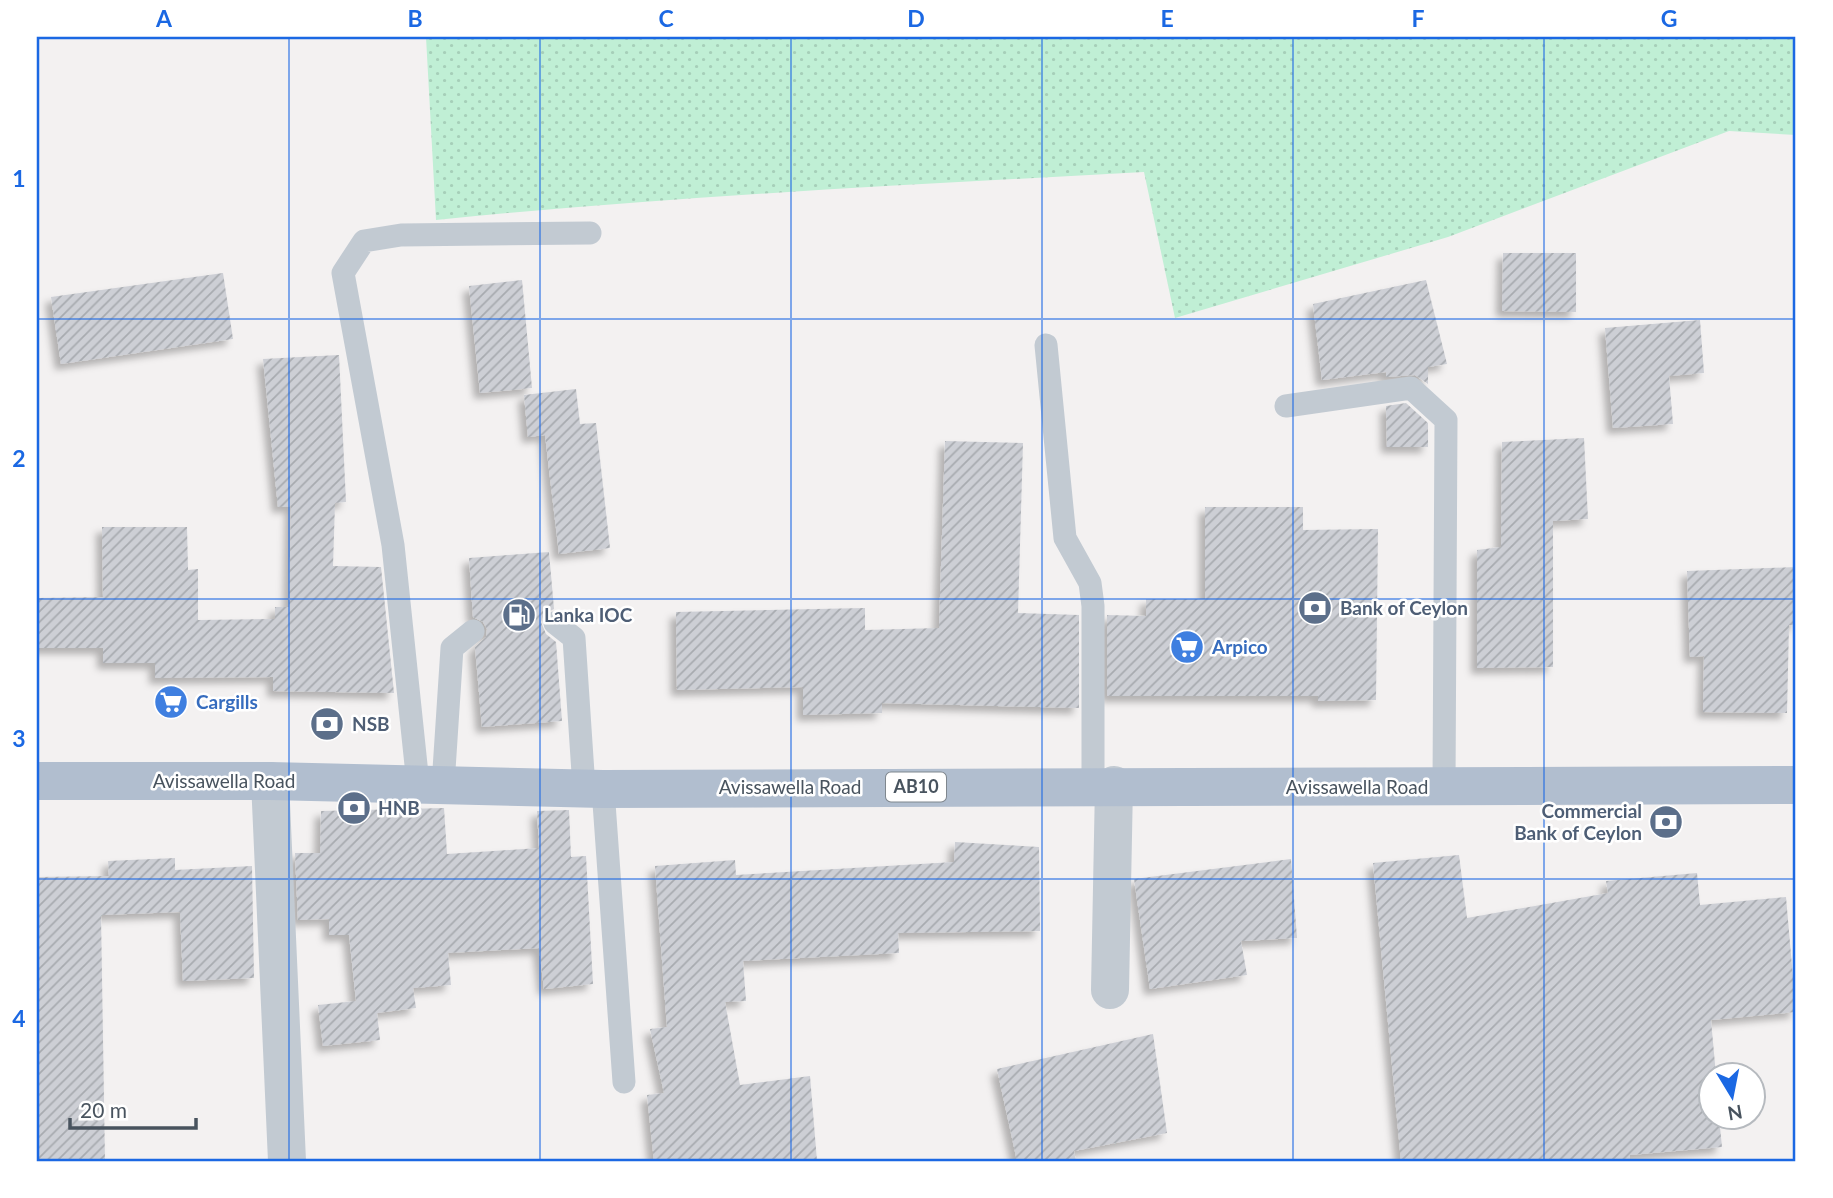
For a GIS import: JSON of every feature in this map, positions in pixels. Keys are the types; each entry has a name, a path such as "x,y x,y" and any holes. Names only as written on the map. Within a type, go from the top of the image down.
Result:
{"main road":[{"name":"Avissawella Road","path":"37,781 270,781 593,788 1796,785"}],"street":[{"path":"270,781 287,1161"},
{"path":"1103,785 1110,990"}],"lane":[{"path":"430,785 393,545 343,272 364,241 401,235 590,233"},
{"path":"1046,345 1065,538 1090,583 1093,606 1103,785"},
{"path":"1286,406 1411,388 1446,420 1444,787"},
{"path":"555,623 574,638 624,1082"},
{"path":"430,785 453,648 474,631"}],"green space":[{"path":"426,37 1796,37 1796,135 1729,131 1448,237 1175,318 1144,172 701,198 436,220"}],"building":[{"path":"1503,253 1576,253 1576,312 1502,311"},
{"path":"223,273 233,339 61,364 51,297"},
{"path":"522,280 532,388 480,393 469,286"},
{"path":"1426,280 1447,364 1428,367 1428,384 1415,375 1386,377 1386,372 1322,380 1313,304"},
{"path":"1700,320 1704,373 1669,376 1673,424 1613,428 1605,328"},
{"path":"339,355 346,502 335,503 333,566 381,567 394,693 273,691 273,677 155,678 155,663 103,663 103,648 37,648 37,598 103,597 102,527 187,527 188,570 198,569 198,620 275,619 275,607 289,607 291,506 278,507 263,359"},
{"path":"576,389 580,424 596,423 610,548 559,554 545,435 528,437 524,395"},
{"path":"1406,403 1428,423 1428,447 1387,447 1386,406"},
{"path":"1584,438 1588,519 1553,521 1553,667 1477,668 1477,550 1501,547 1502,442"},
{"path":"945,441 1023,443 1018,613 1079,615 1079,708 882,703 882,713 803,715 803,687 677,690 676,612 865,608 865,630 939,628"},
{"path":"1205,507 1303,507 1303,530 1378,529 1376,700 1318,701 1318,696 1107,696 1107,615 1146,616 1146,599 1205,599"},
{"path":"549,552 554,609 544,614 541,622 546,634 556,642 562,721 482,727 475,647 486,637 487,629 483,622 473,617 469,558"},
{"path":"1796,567 1796,625 1789,625 1787,713 1703,712 1704,656 1690,657 1687,571"},
{"path":"444,808 447,854 539,848 537,811 569,810 571,857 586,856 593,984 544,989 539,948 448,953 451,985 413,988 416,1008 377,1013 380,1040 323,1046 318,1005 356,1001 349,935 329,935 329,919 298,920 295,853 320,853 321,811"},
{"path":"955,842 1039,847 1040,931 898,933 899,953 743,961 746,1001 725,1002 740,1085 810,1076 817,1161 654,1161 647,1095 664,1093 650,1029 667,1027 655,866 735,860 736,875 954,862"},
{"path":"1459,855 1467,918 1608,893 1606,881 1697,873 1700,905 1786,897 1796,1012 1711,1020 1715,1062 1696,1062 1696,1132 1720,1132 1722,1147 1630,1155 1630,1161 1401,1161 1373,863"},
{"path":"175,858 175,870 252,866 254,978 183,981 180,912 101,915 105,1161 37,1161 37,877 109,876 108,861"},
{"path":"1291,859 1297,938 1241,941 1247,975 1150,989 1134,879"},
{"path":"1153,1034 1167,1133 1074,1151 1076,1161 1017,1161 997,1069"}],"place":[{"name":"Bank of Ceylon","path":"1315,608"},
{"name":"Lanka IOC","path":"519,615"},
{"name":"Arpico","path":"1187,647"},
{"name":"Cargills","path":"171,702"},
{"name":"NSB","path":"327,724"},
{"name":"HNB","path":"354,808"},
{"name":"Commercial Bank of Ceylon","path":"1666,822"}]}
